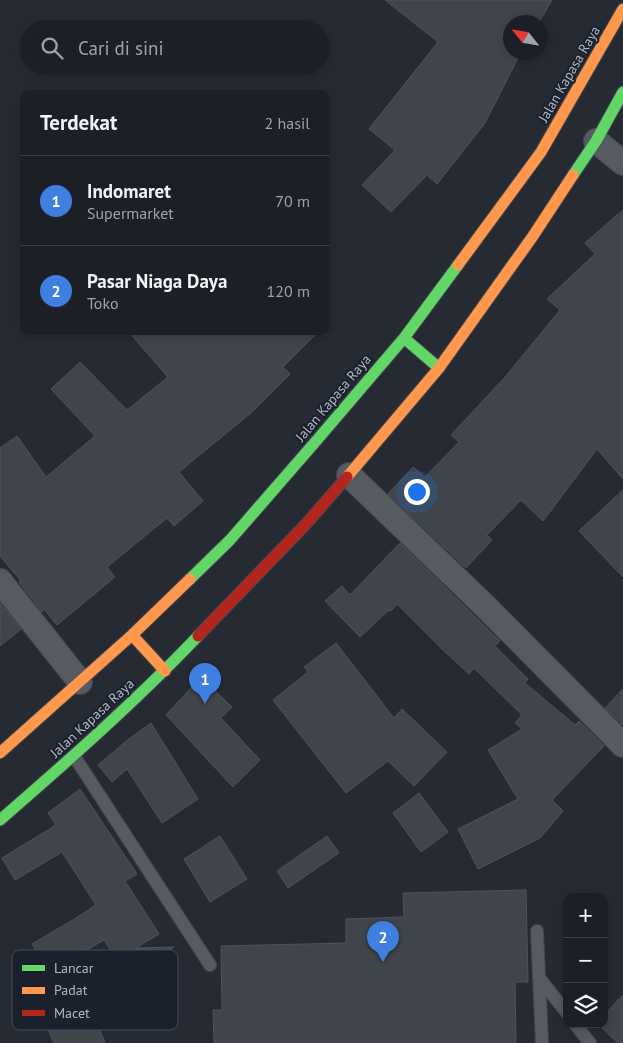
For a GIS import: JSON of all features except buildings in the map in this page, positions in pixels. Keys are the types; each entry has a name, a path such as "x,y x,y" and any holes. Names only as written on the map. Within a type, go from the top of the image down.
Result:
{"highway":[{"name":"Jalan Kapasa Raya","path":"0,753 132,635 230,540 404,338 541,152 623,9"},
{"name":"Jalan Kapasa Raya","path":"0,820 74,756 165,671 306,524 349,475 440,368 533,236 596,141 623,92"},
{"path":"404,338 440,368"},
{"path":"132,635 165,671"}],"street":[{"path":"596,141 623,163"},
{"path":"349,475 487,608 623,746"},
{"path":"0,581 80,682"}],"lane":[{"path":"74,756 210,965"},
{"path":"537,931 542,1043"},
{"path":"540,979 563,1009"},
{"path":"578,1028 590,1043"}],"traffic: fast":[{"path":"573,175 596,141 623,92"},
{"path":"190,579 230,540 317,440 404,338 458,265"},
{"path":"404,338 439,368"},
{"path":"0,820 126,707 198,636"}],"traffic: slow":[{"path":"458,265 541,152 623,9"},
{"path":"347,477 439,368 533,236 573,175"},
{"path":"0,753 132,635 190,579"},
{"path":"132,635 165,671"}],"traffic: jam":[{"path":"198,636 306,524 347,477"}],"place":[{"name":"Indomaret","path":"205,704"},
{"name":"Pasar Niaga Daya","path":"383,962"}]}
